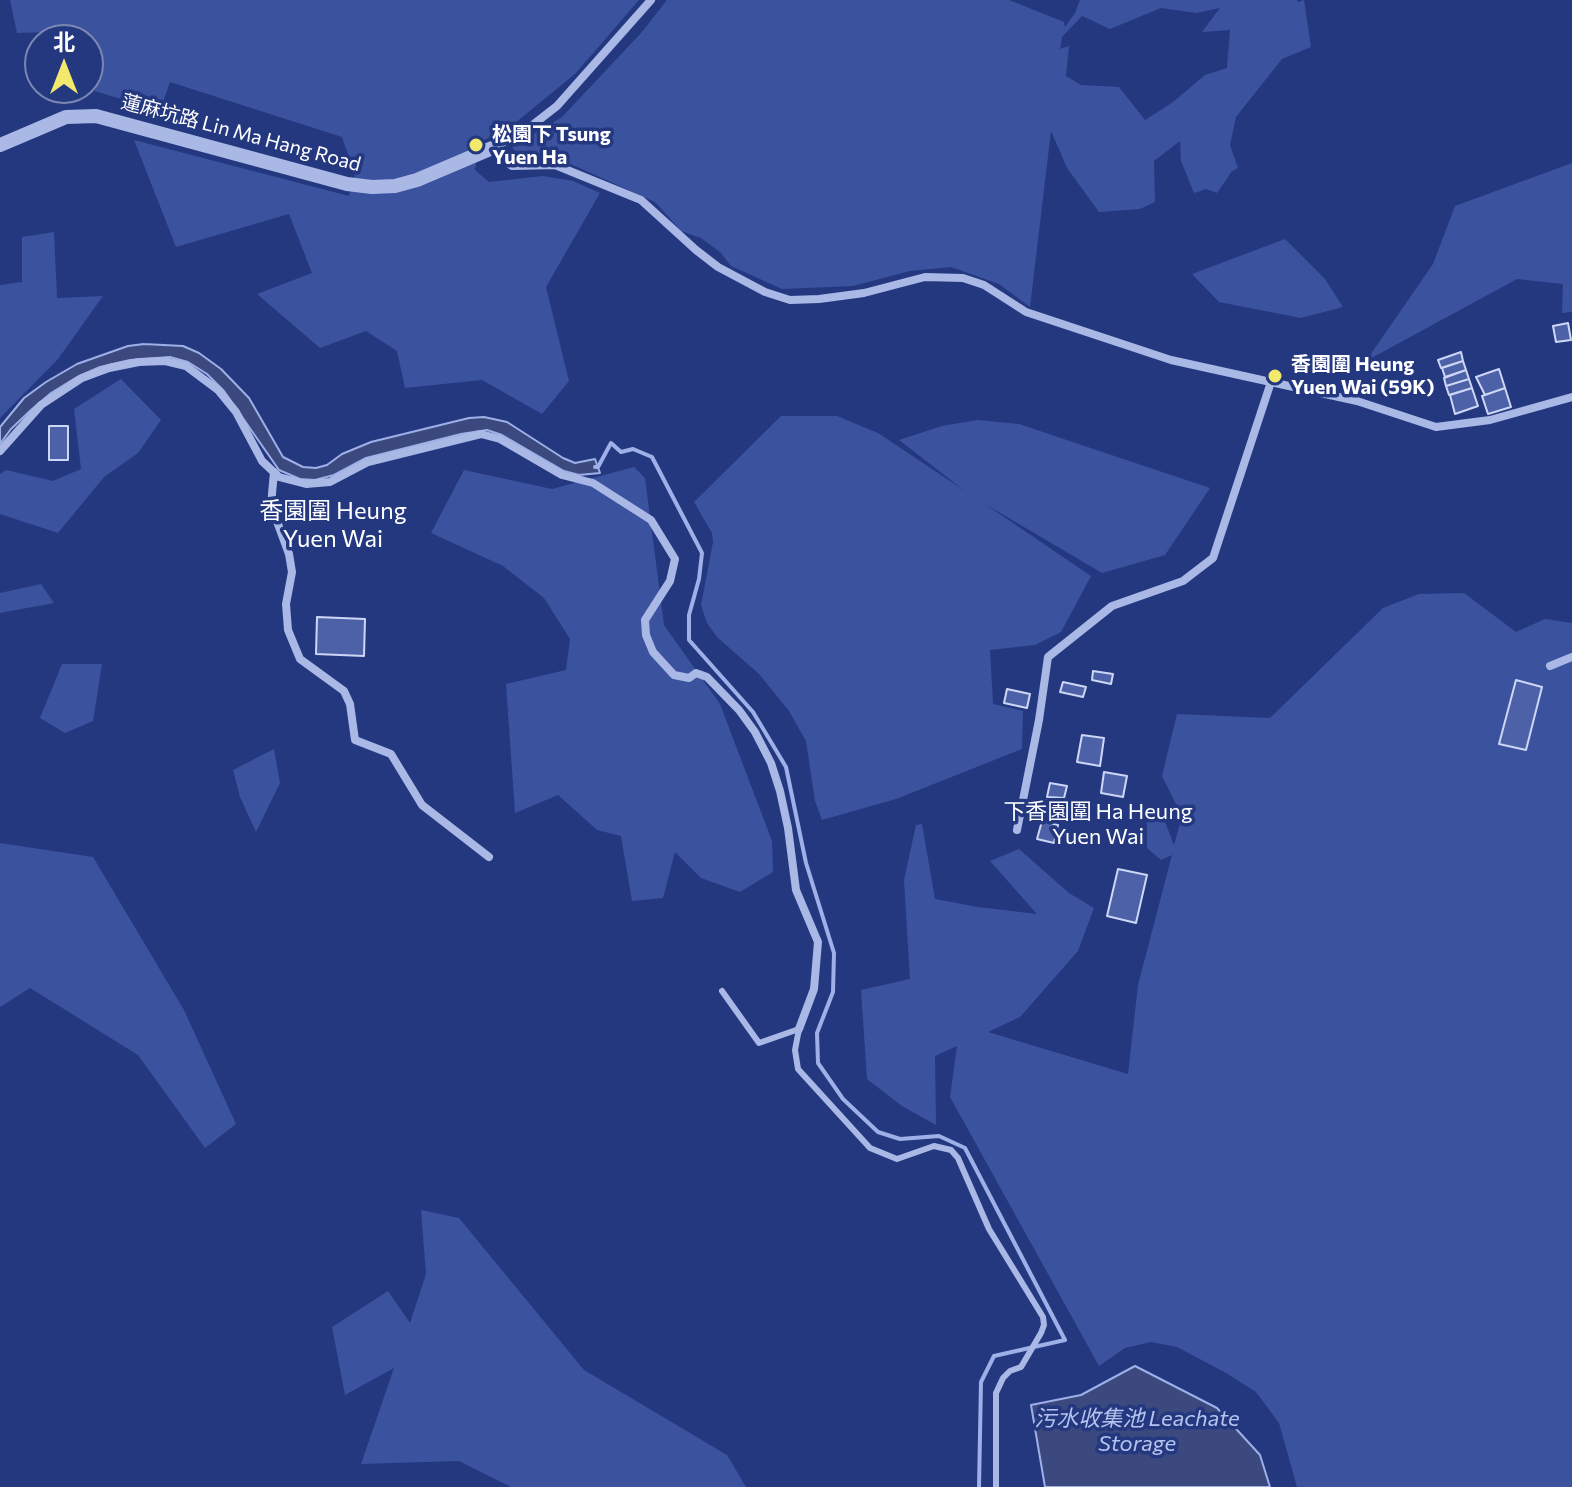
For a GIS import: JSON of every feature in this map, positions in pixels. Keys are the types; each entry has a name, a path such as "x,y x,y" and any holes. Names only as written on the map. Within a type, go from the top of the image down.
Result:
{"street":[{"name":"蓮麻坑路 Lin Ma Hang Road","path":"0,145 66,117 96,116 347,184 395,186 417,180 497,146 530,127 557,106 651,0"},
{"path":"497,146 509,165 557,165 641,200 718,267 755,288 783,299 848,296 925,277 956,276 984,285 1026,312 1171,360 1357,401 1436,427 1490,420 1572,397"},
{"path":"0,451 41,405 82,378 109,368 165,361 186,366 218,390 236,412 262,461 279,477 294,482 330,482 368,462 481,434 500,439 562,475 593,483 651,520 675,559 670,581 645,620 646,635 653,652 674,675 689,678 696,673 707,677 739,710 766,753 780,791 796,890 818,942 814,989 799,1029"},
{"path":"1017,830 1048,657 1110,608 1183,581 1213,558 1271,382"},
{"path":"274,472 271,505 289,554 292,572 286,604 288,630 300,659 344,691 350,704 355,740 391,754 422,805 489,857"},
{"path":"1550,666 1572,657"}],"lane":[{"path":"722,991 759,1043 799,1029"},
{"path":"799,1029 795,1050 798,1069 870,1148 897,1159 934,1146 951,1150 958,1158 989,1229 1043,1317 1044,1325 1021,1367 1003,1378 996,1393 996,1487"}],"shaded area":[{"path":"10,0 639,0 575,74 504,132 479,142 475,170 489,182 543,176 573,181 600,193 546,287 569,381 542,414 482,380 405,388 397,351 366,331 320,348 257,294 312,273 289,214 176,247 134,140 349,196 355,175 342,137 170,82 160,111 104,94 104,24 24,24 24,33 17,33"},
{"path":"667,0 1009,0 1064,22 1065,27 1080,0 1304,0 1311,47 1282,59 1236,117 1230,145 1238,168 1232,171 1217,193 1206,189 1194,193 1181,161 1180,141 1154,161 1155,202 1140,209 1099,212 1067,168 1051,131 1030,307 999,284 951,267 910,271 853,286 782,289 731,266 720,252 701,238 681,231 655,202 555,157 518,156 512,147 562,117 641,33","holes":["1161,8 1196,13 1220,8 1202,32 1230,30 1227,68 1205,75 1145,120 1119,87 1081,85 1066,76 1069,46 1060,49 1062,37 1082,16 1110,29"]},
{"path":"1572,163 1572,312 1562,313 1563,284 1517,279 1366,361 1433,264 1455,206"},
{"path":"54,232 57,298 103,296 58,359 0,418 0,285 22,282 22,237"},
{"path":"1285,239 1325,279 1343,307 1301,318 1219,302 1192,274"},
{"path":"121,379 161,420 138,453 104,477 58,533 0,514 0,474 6,470 53,481 81,469 74,409"},
{"path":"781,416 837,416 878,433 965,491 899,440 942,426 977,420 1019,424 1210,488 1165,555 1102,573 985,504 1091,576 1061,632 1035,645 990,650 993,704 1023,711 1022,749 896,799 822,820 815,801 806,741 789,711 759,674 717,637 707,623 701,605 713,542 712,533 694,502"},
{"path":"634,467 645,478 664,625 720,704 772,841 773,872 740,892 701,878 675,852 663,898 632,901 621,836 597,830 558,795 515,813 506,684 566,670 570,639 544,598 503,566 431,533 464,470 552,489"},
{"path":"41,584 54,603 0,613 0,593"},
{"path":"1464,593 1516,632 1545,619 1572,623 1572,1487 1297,1487 1279,1423 1256,1392 1226,1373 1177,1347 1151,1342 1125,1348 1099,1366 950,1097 957,1046 935,1056 936,1125 902,1106 867,1079 861,990 910,979 904,880 916,825 922,824 935,899 1037,914 990,861 1019,849 1069,893 1094,908 1078,951 1020,1017 988,1032 1128,1074 1138,985 1172,855 1161,860 1147,848 1147,818 1165,822 1174,845 1182,816 1162,776 1177,714 1270,718 1383,608 1419,594"},
{"path":"62,664 102,664 93,721 65,733 40,718"},
{"path":"274,749 280,783 256,832 240,797 233,770"},
{"path":"0,843 93,857 184,1010 236,1124 205,1148 138,1055 30,988 0,1007"},
{"path":"421,1210 459,1218 584,1370 727,1455 746,1487 511,1487 459,1461 361,1464 394,1368 345,1395 332,1327 388,1291 410,1323 426,1274"}],"water":[{"path":"128,346 183,346 221,369 249,398 283,457 303,467 327,465 342,454 371,442 484,417 507,422 575,463 595,459 600,473 579,475 564,471 502,435 487,430 366,458 334,475 315,480 300,479 279,470 224,391 207,374 188,362 170,357 130,360 100,367 77,377 31,410 0,444 0,427 24,398 46,382 77,364"},
{"name":"污水收集池 Leachate Storage","path":"1135,1366 1217,1408 1260,1455 1270,1487 1045,1487 1031,1405 1081,1395"}],"building":[{"path":"1568,323 1571,340 1556,342 1553,326"},
{"path":"1461,352 1463,361 1441,368 1438,360"},
{"path":"1463,361 1466,370 1445,377 1442,368"},
{"path":"1499,369 1505,388 1485,395 1476,377"},
{"path":"1466,370 1469,379 1446,386 1444,378"},
{"path":"1469,379 1472,388 1449,395 1446,386"},
{"path":"1472,388 1478,406 1455,414 1450,395"},
{"path":"1505,388 1511,407 1488,414 1482,396"},
{"path":"49,426 68,426 68,460 49,460"},
{"path":"317,617 365,619 364,656 316,654"},
{"path":"1093,671 1113,674 1111,684 1092,680"},
{"path":"1516,680 1542,687 1526,750 1499,744"},
{"path":"1063,682 1086,687 1083,697 1060,692"},
{"path":"1007,689 1030,694 1027,708 1004,703"},
{"path":"1082,735 1104,738 1100,766 1077,762"},
{"path":"1104,772 1127,776 1123,797 1101,793"},
{"path":"1050,783 1067,786 1064,798 1047,797"},
{"path":"1046,800 1061,805 1059,815 1043,812"},
{"path":"1042,821 1058,825 1054,843 1037,839"},
{"path":"1118,869 1147,875 1136,923 1107,916"}],"waterway":[{"path":"595,467 598,467 611,443 621,452 633,449 652,457 702,553 689,615 689,640 753,712 786,767 806,863 834,953 833,992 817,1033 818,1063 843,1099 878,1132 900,1139 939,1136 965,1148 1065,1340 994,1356 981,1382 979,1487"}],"place":[{"name":"松園下 Tsung Yuen Ha","path":"476,145"},
{"name":"香園圍 Heung Yuen Wai (59K)","path":"1275,376"}],"district":[{"name":"香園圍 Heung Yuen Wai","path":"333,525"},
{"name":"下香園圍 Ha Heung Yuen Wai","path":"1098,824"}]}
